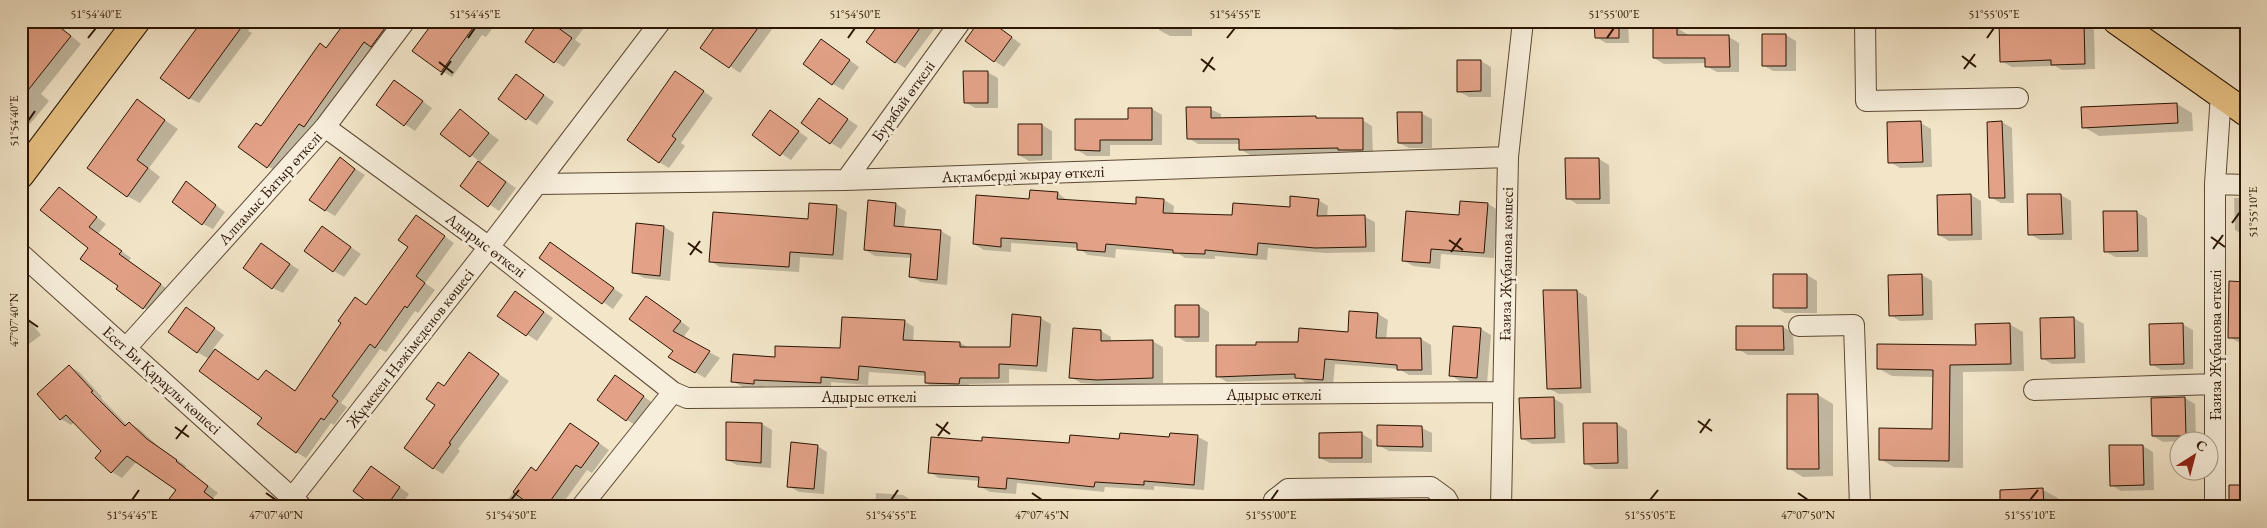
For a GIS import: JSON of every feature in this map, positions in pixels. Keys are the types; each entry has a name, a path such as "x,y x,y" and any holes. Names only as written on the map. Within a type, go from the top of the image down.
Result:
{"main road":[{"path":"21,175 137,21"},
{"path":"2116,21 2246,113"}],"street":[{"name":"Алпамыс Батыр өткелі","path":"126,348 325,127 405,21"},
{"name":"Жұмекен Нәжімеденов көшесі","path":"293,504 661,21"},
{"name":"Бурабай өткелі","path":"846,180 961,21"},
{"name":"Ғазиза Жұбанова көшесі","path":"1501,507 1508,157 1523,21"},
{"path":"1865,21 1866,101 2018,98"},
{"name":"Ғазиза Жұбанова өткелі","path":"2215,507 2214,184 2221,94"},
{"name":"Адырыс өткелі","path":"325,127 489,247 673,392 687,398 1503,392"},
{"name":"Ақтамберді жырау өткелі","path":"538,184 846,180 1508,157"},
{"path":"2214,184 2246,185"},
{"name":"Есет Би Қараұлы көшесі","path":"21,254 126,348 293,504"},
{"path":"1799,326 1854,325 1860,507"},
{"path":"2034,390 2215,384"},
{"path":"581,507 673,392"},
{"path":"1272,507 1274,500 1288,489 1431,487 1446,498 1452,507"}],"building":[{"path":"25,21 52,21 71,36 21,99 21,26"},
{"path":"202,21 246,21 189,99 160,78"},
{"path":"346,21 390,21 371,47 364,42 304,127 299,124 267,168 238,147 256,123 261,126 320,43 326,48"},
{"path":"434,21 478,21 441,72 412,51"},
{"path":"539,21 549,21 572,38 554,63 525,42"},
{"path":"719,21 763,21 729,68 700,48"},
{"path":"881,21 925,21 895,63 866,42"},
{"path":"979,21 990,21 1012,37 994,62 965,41"},
{"path":"1594,21 1619,21 1619,38 1595,38"},
{"path":"1999,21 2033,21 2033,24 2084,23 2085,64 2051,65 2051,60 2000,62"},
{"path":"1653,27 1677,27 1677,35 1729,35 1730,67 1705,67 1705,58 1653,58"},
{"path":"1762,34 1786,34 1786,66 1762,66"},
{"path":"821,39 850,60 832,85 803,64"},
{"path":"1457,60 1481,60 1481,91 1457,92"},
{"path":"675,71 704,91 672,136 676,139 659,163 627,140"},
{"path":"963,71 988,71 988,103 964,103"},
{"path":"516,74 544,95 526,120 498,99"},
{"path":"394,80 423,101 404,126 376,105"},
{"path":"819,98 848,119 830,144 801,123"},
{"path":"137,99 165,120 137,160 148,168 127,197 87,168"},
{"path":"2177,103 2178,123 2082,128 2081,107"},
{"path":"1186,107 1211,107 1211,118 1316,116 1316,118 1363,118 1363,150 1338,150 1338,148 1239,150 1239,139 1187,139"},
{"path":"1128,108 1152,108 1152,140 1100,140 1100,151 1075,150 1075,119 1128,119"},
{"path":"460,109 489,133 470,157 440,134"},
{"path":"770,110 799,131 780,156 752,135"},
{"path":"1397,112 1422,112 1422,143 1398,143"},
{"path":"1921,121 1923,162 1888,163 1887,122"},
{"path":"2002,121 2005,198 1989,198 1987,122"},
{"path":"1018,124 1042,124 1042,155 1018,155"},
{"path":"340,157 355,169 325,211 309,200"},
{"path":"1565,158 1599,158 1600,199 1566,199"},
{"path":"478,161 506,182 488,207 460,186"},
{"path":"186,181 216,205 202,225 172,202"},
{"path":"59,187 97,217 89,227 122,251 119,254 161,284 143,309 116,289 118,286 80,259 88,248 40,210"},
{"path":"1030,190 1058,192 1057,199 1136,204 1136,197 1164,199 1163,213 1232,215 1233,203 1290,207 1290,196 1319,199 1317,216 1365,215 1366,247 1315,248 1258,243 1257,255 1205,250 1205,254 1173,253 1173,250 1106,244 1105,252 1077,250 1077,243 1001,238 1001,247 973,244 976,195 1029,199"},
{"path":"1971,194 1972,235 1938,235 1937,195"},
{"path":"2027,194 2061,194 2063,234 2028,235"},
{"path":"868,200 896,203 894,226 941,230 937,280 909,277 911,254 864,250"},
{"path":"1460,201 1488,203 1484,253 1431,249 1430,263 1402,261 1406,211 1459,215"},
{"path":"809,203 837,205 833,255 790,252 789,267 709,262 713,212 808,219"},
{"path":"2103,211 2137,211 2138,251 2104,252"},
{"path":"416,215 445,236 416,276 425,283 407,308 405,306 375,348 370,344 332,396 338,401 324,420 321,418 296,453 257,424 262,418 199,371 215,349 258,380 266,370 295,391 341,323 338,321 355,297 366,305 408,247 398,240"},
{"path":"636,223 664,226 660,276 632,273"},
{"path":"322,226 351,247 333,272 304,251"},
{"path":"550,242 614,288 602,304 539,258"},
{"path":"261,243 290,264 272,289 243,268"},
{"path":"1773,274 1807,274 1807,308 1773,308"},
{"path":"1922,274 1923,315 1889,316 1888,275"},
{"path":"2229,281 2246,282 2246,338 2228,338"},
{"path":"1543,290 1577,290 1581,388 1547,389"},
{"path":"515,291 544,312 526,336 497,316"},
{"path":"646,296 681,321 673,331 710,351 695,373 668,357 673,351 629,319"},
{"path":"1175,305 1199,305 1199,337 1175,337"},
{"path":"186,307 215,328 197,353 168,332"},
{"path":"1349,311 1378,313 1376,338 1421,338 1422,370 1397,370 1397,365 1325,359 1323,380 1295,378 1295,374 1216,377 1216,345 1256,345 1256,342 1298,342 1299,328 1348,332"},
{"path":"1012,314 1041,317 1037,366 999,364 999,378 960,378 959,384 925,383 925,372 859,366 858,380 821,377 821,383 754,380 754,384 731,382 733,354 775,357 775,346 840,348 842,317 905,320 903,340 960,342 960,347 1010,347"},
{"path":"2074,317 2075,358 2041,359 2040,318"},
{"path":"2010,323 2011,364 1950,365 1949,461 1879,460 1879,428 1932,429 1933,370 1877,369 1877,344 1976,345 1975,324"},
{"path":"2183,323 2184,364 2150,365 2149,324"},
{"path":"1453,326 1481,328 1477,378 1449,376"},
{"path":"1736,326 1783,326 1784,350 1736,350"},
{"path":"1073,328 1101,330 1101,341 1153,340 1153,378 1097,380 1069,378"},
{"path":"469,352 499,374 449,443 451,444 433,469 404,448 435,405 426,399 438,382 444,386"},
{"path":"69,365 93,391 91,392 125,426 129,422 147,439 177,460 208,486 204,492 224,507 163,507 176,490 127,456 111,473 95,458 101,451 66,415 60,420 37,394"},
{"path":"615,375 644,396 626,421 597,400"},
{"path":"1787,394 1818,394 1819,469 1787,469"},
{"path":"1554,397 1555,438 1521,439 1519,398"},
{"path":"2185,397 2186,430 2170,430 2170,436 2152,436 2151,398"},
{"path":"726,422 762,423 761,463 726,460"},
{"path":"570,423 599,443 581,468 576,465 546,507 533,507 513,492 531,467 536,471"},
{"path":"1583,423 1617,423 1618,463 1584,464"},
{"path":"1377,425 1422,426 1423,447 1377,446"},
{"path":"1362,432 1362,458 1319,458 1319,433"},
{"path":"1120,433 1169,437 1170,433 1198,435 1194,485 1144,481 1144,485 1095,482 1094,487 1007,478 1006,489 978,487 979,477 928,473 931,437 982,441 982,437 1069,443 1070,435 1119,439"},
{"path":"791,442 818,445 814,489 787,487"},
{"path":"2109,445 2143,445 2144,485 2110,486"},
{"path":"371,466 400,487 386,507 374,507 353,491"},
{"path":"2229,485 2246,485 2246,507 2229,507"},
{"path":"2043,488 2044,507 2000,507 2000,490"}]}
